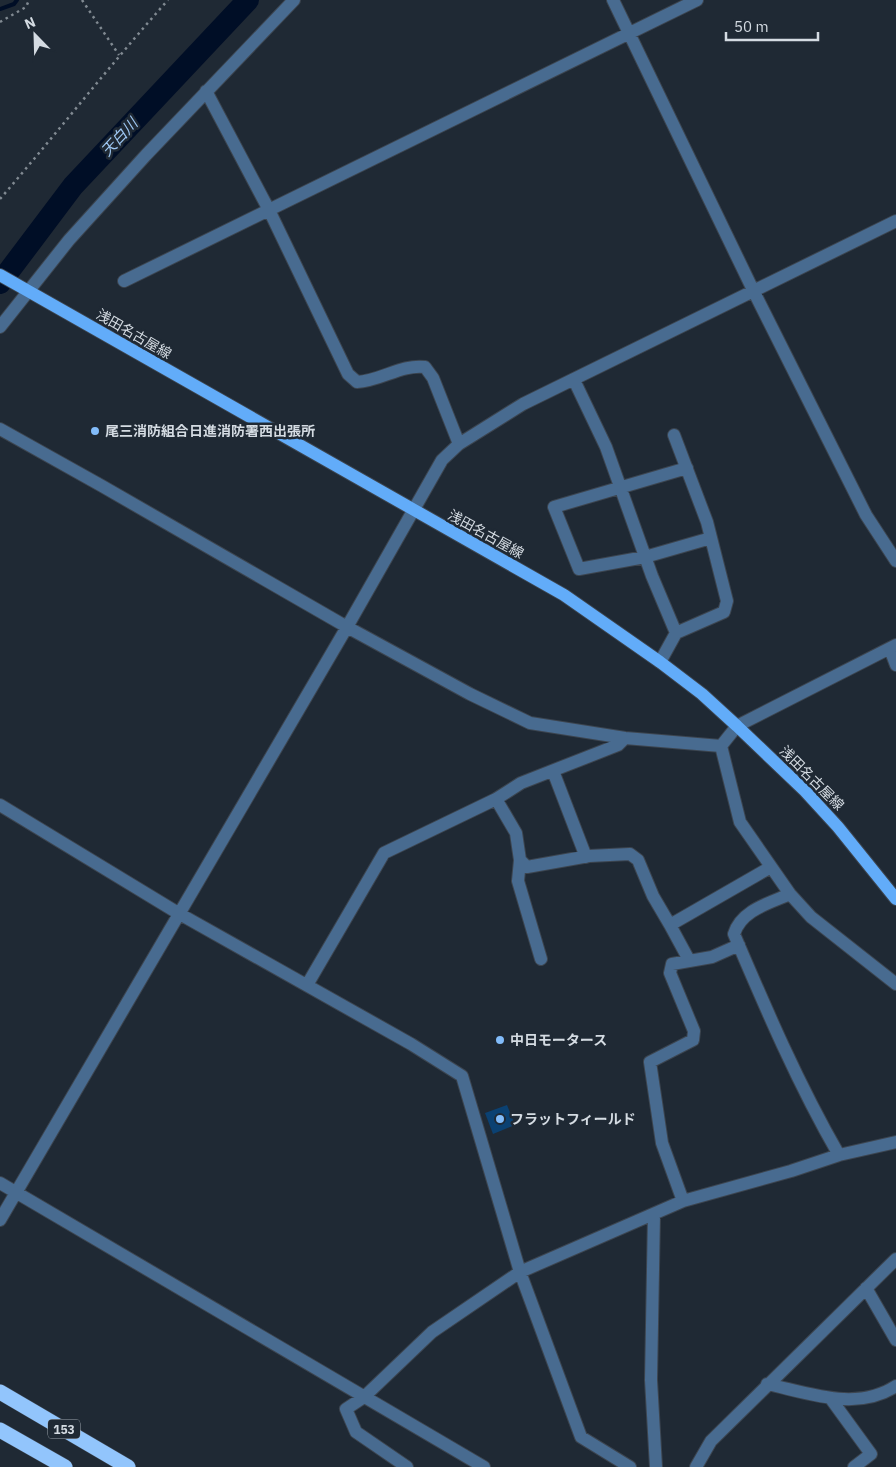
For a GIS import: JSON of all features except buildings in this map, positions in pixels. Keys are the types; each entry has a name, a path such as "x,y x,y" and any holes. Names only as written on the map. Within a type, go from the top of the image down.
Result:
{"highway":[{"name":"153","path":"0,1392 128,1467"},
{"name":"153","path":"0,1430 65,1467"}],"main road":[{"name":"浅田名古屋線","path":"0,275 564,595 660,662 702,694 737,726 825,812 878,874 896,899"}],"street":[{"path":"0,327 69,240 206,90 294,0"},
{"path":"614,0 754,292 866,516 896,561"},
{"path":"124,281 697,0"},
{"path":"206,90 269,210 348,374 357,382 371,381 412,366 425,368 433,378 459,444"},
{"path":"0,1220 347,627 442,460 459,444 523,404 896,221"},
{"path":"574,380 606,447 645,557 676,633"},
{"path":"0,430 118,494 347,627 470,694 530,723 625,738 721,746"},
{"path":"660,662 676,633 724,612 728,601 711,538 674,435"},
{"path":"686,468 621,489 554,507 578,569 645,557 711,538"},
{"path":"721,746 737,726 893,647 896,664"},
{"path":"307,985 384,853 496,799 521,783 618,745 625,738"},
{"path":"721,746 740,822 790,894 811,917 896,984"},
{"path":"553,771 586,857"},
{"path":"496,799 516,833 520,860 518,881 541,960"},
{"path":"0,805 178,913 307,985 462,1076 520,1272 581,1437 630,1467"},
{"path":"520,860 527,867 586,857 630,854 638,860 653,896 689,960"},
{"path":"670,925 771,867"},
{"path":"790,894 745,915 740,920 734,934 814,1111 839,1155"},
{"path":"683,1201 662,1143 650,1062 693,1040 694,1031 670,973 672,964 712,958 739,946"},
{"path":"406,1467 356,1432 346,1409 364,1397 432,1332 520,1272 683,1201 791,1171 839,1155 896,1142"},
{"path":"0,1183 484,1467"},
{"path":"654,1214 651,1380 656,1467"},
{"path":"696,1467 710,1441 896,1259"},
{"path":"866,1288 896,1340"},
{"path":"767,1384 831,1399 869,1399 896,1386"},
{"path":"831,1399 871,1454 854,1467"}],"path":[{"path":"0,22 26,7 29,0"},
{"path":"82,0 119,55"},
{"path":"0,199 64,126 119,55 168,0"}],"waterway":[{"path":"0,9 14,4 17,0"},
{"name":"天白川","path":"0,283 73,186 248,0"}],"place":[{"name":"尾三消防組合日進消防署西出張所","path":"95,431"},
{"name":"中日モータース","path":"500,1040"},
{"name":"フラットフィールド","path":"500,1119"}]}
